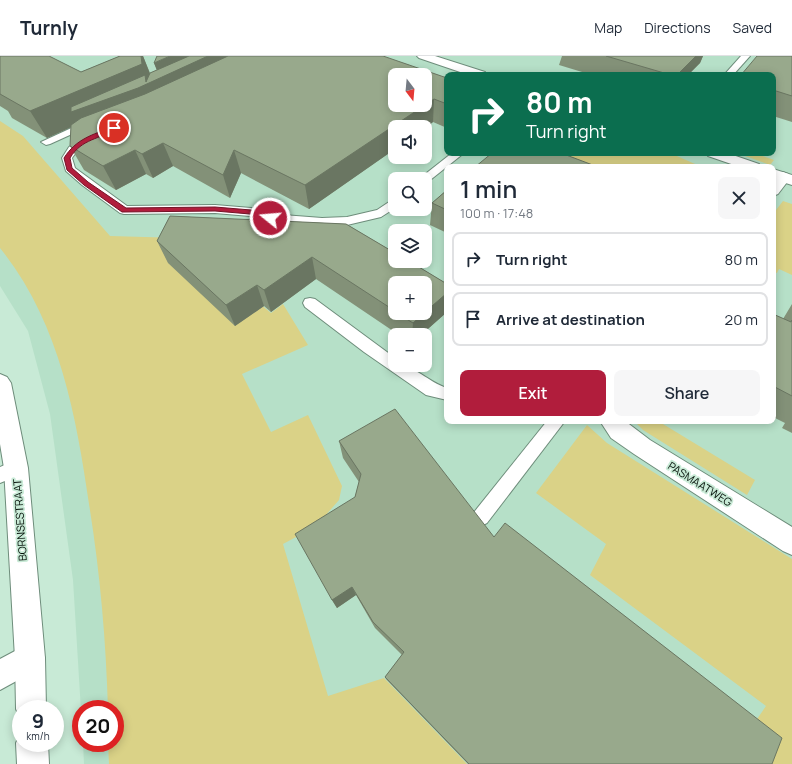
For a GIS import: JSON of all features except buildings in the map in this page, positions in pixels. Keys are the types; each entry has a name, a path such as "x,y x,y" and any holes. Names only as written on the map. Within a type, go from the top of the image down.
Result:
{"street":[{"path":"423,56 472,72"},
{"path":"722,156 745,164"},
{"path":"776,187 783,177"},
{"name":"BORNSESTRAAT","path":"0,383 8,471 30,658 31,700"},
{"name":"PASMAATWEG","path":"614,424 620,431 642,447 792,542"},
{"path":"0,675 30,658"},
{"path":"32,752 33,764"}],"lane":[{"path":"731,72 746,56"},
{"path":"46,142 100,118"},
{"path":"96,136 73,149 67,158 70,169 86,183 124,210 215,209 251,212 270,218 322,222 347,221 381,213 388,208"},
{"path":"445,164 456,156"},
{"path":"432,174 444,165"},
{"path":"310,303 369,348 432,390 444,393"},
{"path":"481,517 556,424"}],"shaded area":[{"path":"0,56 792,56 792,764 84,764 83,752 124,752 124,700 80,700 73,580 50,414 28,331 0,286"},
{"path":"0,121 23,136 110,236 180,238 271,313 283,304 308,345 242,374 271,432 308,415 342,486 339,500 325,516 311,529 283,544 328,696 384,678 467,764 109,764 108,752 124,752 124,700 108,700 106,657 99,581 93,530 78,436 62,370 51,337 37,306 20,276 0,248"},
{"path":"532,156 677,156 695,164 553,164"},
{"path":"745,156 763,156 774,160 771,164"},
{"path":"783,201 792,204 792,275 779,269 776,273 776,210"},
{"path":"637,424 663,424 755,480 747,495 643,430"},
{"path":"587,425 607,443 792,559 792,764 736,764 748,732 766,706 590,575 606,544 536,493"}],"route":[{"path":"114,128 89,138 73,149 67,158 70,169 86,183 124,210 139,212 215,209 251,212 270,218"}]}
